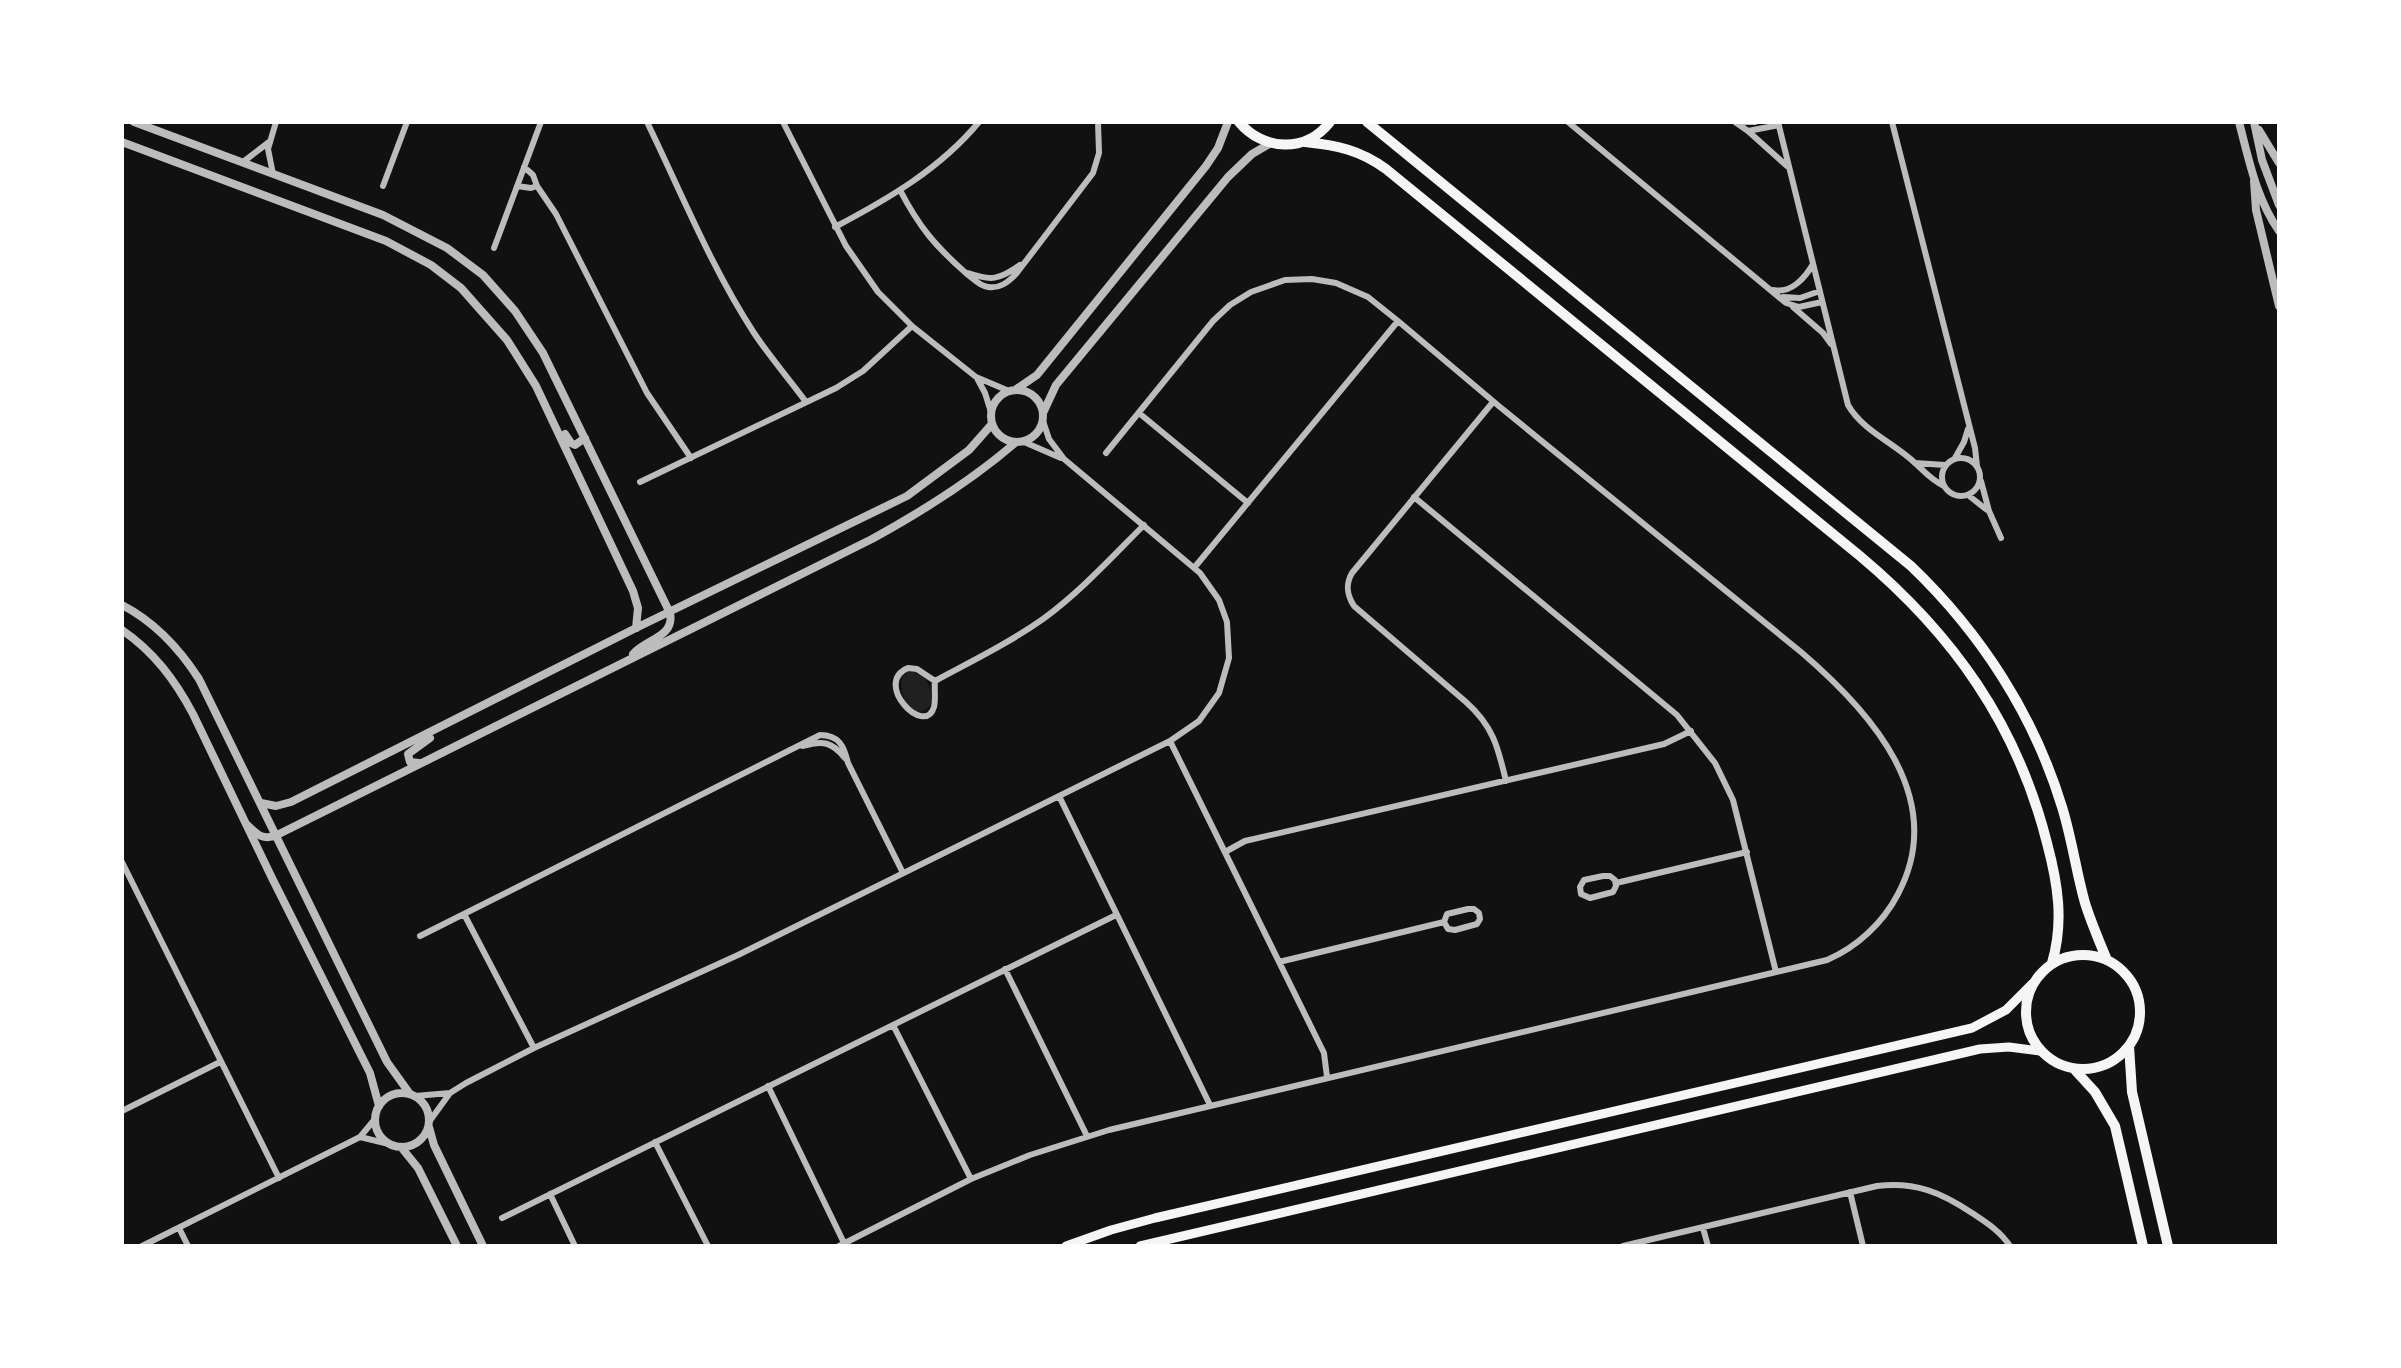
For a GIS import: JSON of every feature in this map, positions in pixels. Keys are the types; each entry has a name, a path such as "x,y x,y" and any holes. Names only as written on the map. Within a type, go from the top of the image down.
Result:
{"main road":[{"path":"1239,122 1250,133 1271,143 1294,145 1317,135 1330,122"},
{"path":"1367,122 1911,566 1947,603 1994,664 2044,758 2063,809 2088,910 2107,960"},
{"path":"1305,142 1350,149 1386,169 1860,556 1926,618 1960,659 1990,703 2035,799 2059,903 2059,934 2052,963"},
{"path":"1066,1246 1155,1218 1972,1028 2006,1010 2052,963 2079,954 2107,960 2129,978 2140,1005 2136,1034 2121,1056 2099,1067 2074,1069 2050,1060 2040,1051 2027,1026 2025,1012 2032,984"},
{"path":"2129,1046 2132,1092 2168,1246"},
{"path":"1140,1246 1980,1049 2009,1047 2040,1051"},
{"path":"2074,1069 2095,1092 2115,1126 2143,1246"}],"street":[{"path":"134,122 406,225 447,248 483,275 515,311 543,353 670,613 672,621 666,631 643,645 631,658"},
{"path":"273,174 269,142 276,122"},
{"path":"383,186 407,122"},
{"path":"494,248 541,122"},
{"path":"647,122 733,298 754,333 806,402"},
{"path":"379,1106 396,1093 450,1093 534,1048 738,955 1170,741 1207,712 1219,693 1229,658 1229,634 1224,611 1213,590 1194,568 1064,459 1049,439 1036,398 1030,393 976,377 912,326 868,279 835,227 783,122"},
{"path":"835,227 900,190 944,158 979,122"},
{"path":"900,190 928,237 947,257 983,286 996,287 1010,280 1093,173 1099,153 1098,122"},
{"path":"991,412 995,401 1037,375 1206,166 1218,148 1228,122"},
{"path":"1568,122 1823,333 1833,348"},
{"path":"1735,122 1781,159 1790,171"},
{"path":"1743,122 1755,122"},
{"path":"1892,122 1980,478 1989,511 2001,538"},
{"path":"2239,122 2254,181 2279,231"},
{"path":"2254,122 2279,163"},
{"path":"2254,122 2262,160 2279,205"},
{"path":"1748,131 1779,124 1845,397 1851,410 1928,477 1957,496 1968,495 1977,488 1980,478"},
{"path":"122,142 386,241 417,256 475,301 507,340 536,386 633,591 638,608 636,628"},
{"path":"243,162 269,142"},
{"path":"246,824 262,838 277,835 914,516 960,486 1020,442 1036,434 1056,385 1228,177 1252,154 1271,143"},
{"path":"524,167 533,175 556,214 647,393 691,458"},
{"path":"2254,181 2256,210 2279,306"},
{"path":"517,186 537,186"},
{"path":"1772,290 1779,292 1791,288 1803,279 1813,264"},
{"path":"768,1086 842,1245 971,1179 1087,1136 1817,963 1848,949 1868,934 1895,900 1907,874 1915,837 1913,809 1900,769 1858,707 1821,669 1368,297 1336,283 1299,279 1262,287 1240,299 1213,321 1106,453"},
{"path":"1779,296 1800,298 1820,291"},
{"path":"1790,305 1806,306 1822,302"},
{"path":"1194,568 1398,321"},
{"path":"640,482 836,388 863,371 912,326"},
{"path":"976,377 985,393 992,424 1001,437 1064,459"},
{"path":"536,386 547,396 571,443 578,444 585,438"},
{"path":"1493,402 1352,573 1348,582 1349,597 1354,606 1483,719 1497,744 1506,781"},
{"path":"1139,413 1248,503"},
{"path":"261,803 276,806 291,802 907,496 969,450 992,424"},
{"path":"1944,486 1941,476 1945,465 1954,458 1968,429"},
{"path":"1954,458 1969,459 1977,466"},
{"path":"1915,463 1945,465"},
{"path":"1968,495 1989,511"},
{"path":"1414,497 1677,715 1691,731 1724,779 1737,811 1776,972"},
{"path":"935,681 1009,641 1045,617 1082,587 1144,525"},
{"path":"122,605 153,625 191,666 207,692 387,1062 424,1104 434,1145 483,1246"},
{"path":"122,630 157,659 182,693 370,1073 379,1106 375,1119 360,1137 142,1246"},
{"path":"908,668 917,669 935,681 933,710 921,716 909,712 895,684 899,674 908,668"},
{"path":"419,763 408,760 409,753 446,725"},
{"path":"1225,852 1245,841 1664,744 1691,731"},
{"path":"1170,741 1324,1053 1327,1077"},
{"path":"420,936 796,748 818,742 835,747 848,763 903,873"},
{"path":"1059,796 1210,1105"},
{"path":"1616,883 1747,852"},
{"path":"122,862 279,1178"},
{"path":"1606,876 1616,883 1613,892 1590,898 1580,890 1584,880 1606,876"},
{"path":"1474,909 1480,916 1474,926 1455,930 1448,929 1444,922 1449,912 1474,909"},
{"path":"464,914 534,1048"},
{"path":"502,1218 1116,915"},
{"path":"1279,962 1444,922"},
{"path":"1005,969 1087,1136"},
{"path":"893,1025 971,1179"},
{"path":"122,1111 220,1062"},
{"path":"360,1137 400,1147 415,1144 421,1140 450,1093"},
{"path":"375,1119 377,1131 389,1144"},
{"path":"655,1142 708,1246"},
{"path":"400,1147 415,1162 457,1246"},
{"path":"1623,1246 1890,1184 1916,1186 1953,1200 1998,1230 2010,1246"},
{"path":"1850,1192 1863,1246"},
{"path":"550,1194 575,1246"},
{"path":"179,1228 188,1246"},
{"path":"1703,1228 1708,1246"}],"shaded area":[{"path":"909,671 920,674 930,688 931,705 924,710 912,709 904,699 902,677"}]}
